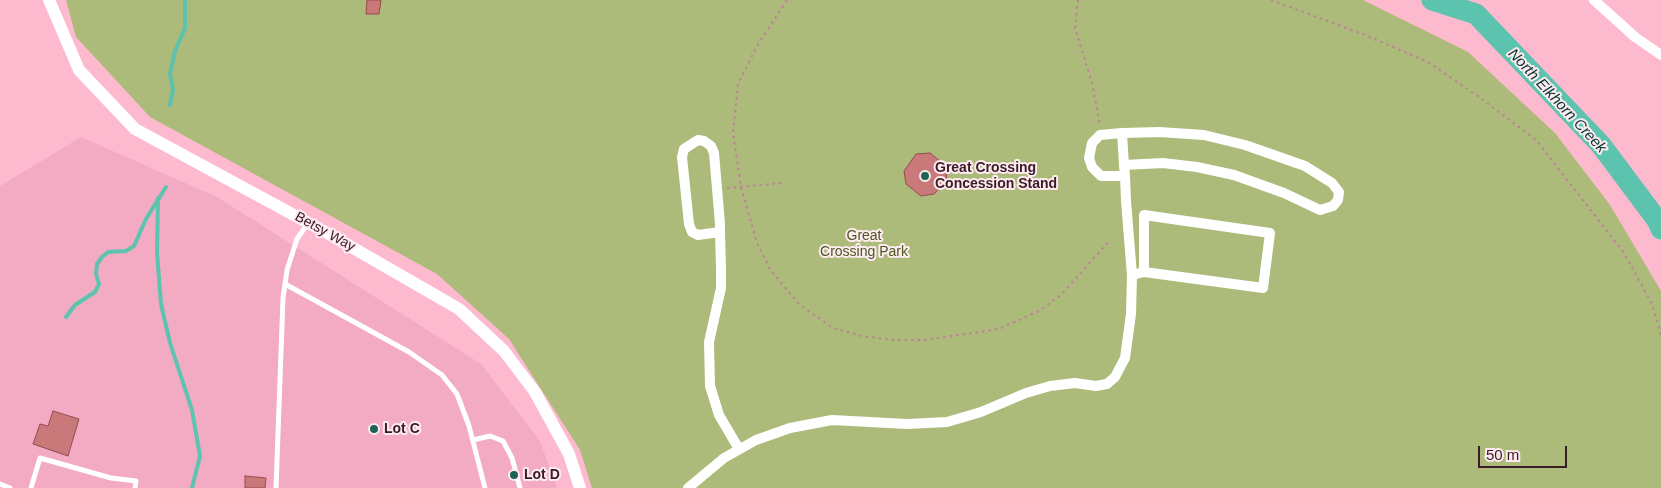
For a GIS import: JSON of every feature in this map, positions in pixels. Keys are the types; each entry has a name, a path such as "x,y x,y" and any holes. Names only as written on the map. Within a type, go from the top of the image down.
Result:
{"street":[{"name":"Betsy Way","path":"49,0 80,70 134,129 308,223 459,309 504,351 535,392 556,426 569,454 580,488"},
{"path":"1594,0 1635,37 1661,55"},
{"path":"1124,165 1163,163 1198,167 1225,173 1267,186 1320,210 1333,206 1338,200 1339,192 1332,182 1305,166 1245,145 1204,135 1159,132 1100,135 1092,143 1088,158 1092,167 1101,176 1125,176"},
{"path":"688,488 724,458 756,440 790,428 832,420 907,424 947,422 981,412 1026,393 1050,386 1107,384 1121,370 1125,358 1131,314 1132,275 1122,133"},
{"path":"720,232 698,235 692,232 688,224 682,156 684,149 691,143 704,141 711,146 714,153 720,232 720,288 709,342 710,386 719,415 740,449"},
{"path":"1132,275 1144,272 1263,288 1270,233 1144,215 1144,272"}],"lane":[{"path":"276,488 285,284 287,270 297,239 308,223"},
{"path":"285,284 404,348 442,375 457,394 473,440 485,488"},
{"path":"473,440 490,436 503,441 512,458 520,488"},
{"path":"31,488 40,458 111,478 136,481 135,488"},
{"path":"1,484 10,488"}],"path":[{"path":"787,0 757,46 738,84 733,133 740,187 757,243 771,271 799,304 833,328 862,336 894,340 925,340 999,329 1039,312 1062,294 1110,240"},
{"path":"1078,0 1075,28 1092,83 1101,130"},
{"path":"1271,0 1365,35 1428,62 1536,140 1624,253 1652,304 1661,336"},
{"path":"717,188 784,183"}],"shaded area":[{"path":"81,137 217,197 481,364 540,441 557,488 0,488 0,186"}],"green space":[{"name":"Great Crossing Park","path":"66,0 1363,0 1468,52 1555,133 1610,205 1661,291 1661,488 592,488 580,450 509,339 437,274 150,117 76,37"}],"building":[{"path":"367,0 381,0 379,14 366,14"},
{"name":"Great Crossing Concession Stand","path":"930,153 945,165 947,181 934,194 921,196 906,184 904,171 916,154"},
{"path":"53,411 79,419 68,456 33,444 40,424 48,426"},
{"path":"245,476 266,478 265,488 245,488"}],"waterway":[{"path":"170,105 173,90 170,74 175,51 185,28 185,0"},
{"name":"North Elkhorn Creek","path":"1432,0 1476,14 1601,145 1657,220 1661,229"},
{"path":"66,317 75,305 95,292 99,284 96,274 97,264 102,257 108,252 126,251 134,246 146,219 166,187"},
{"path":"158,198 157,253 161,304 170,343 192,410 200,456 192,488"}],"place":[{"name":"Great Crossing Concession Stand","path":"925,176"},
{"name":"Lot C","path":"374,429"},
{"name":"Lot D","path":"514,475"}]}
